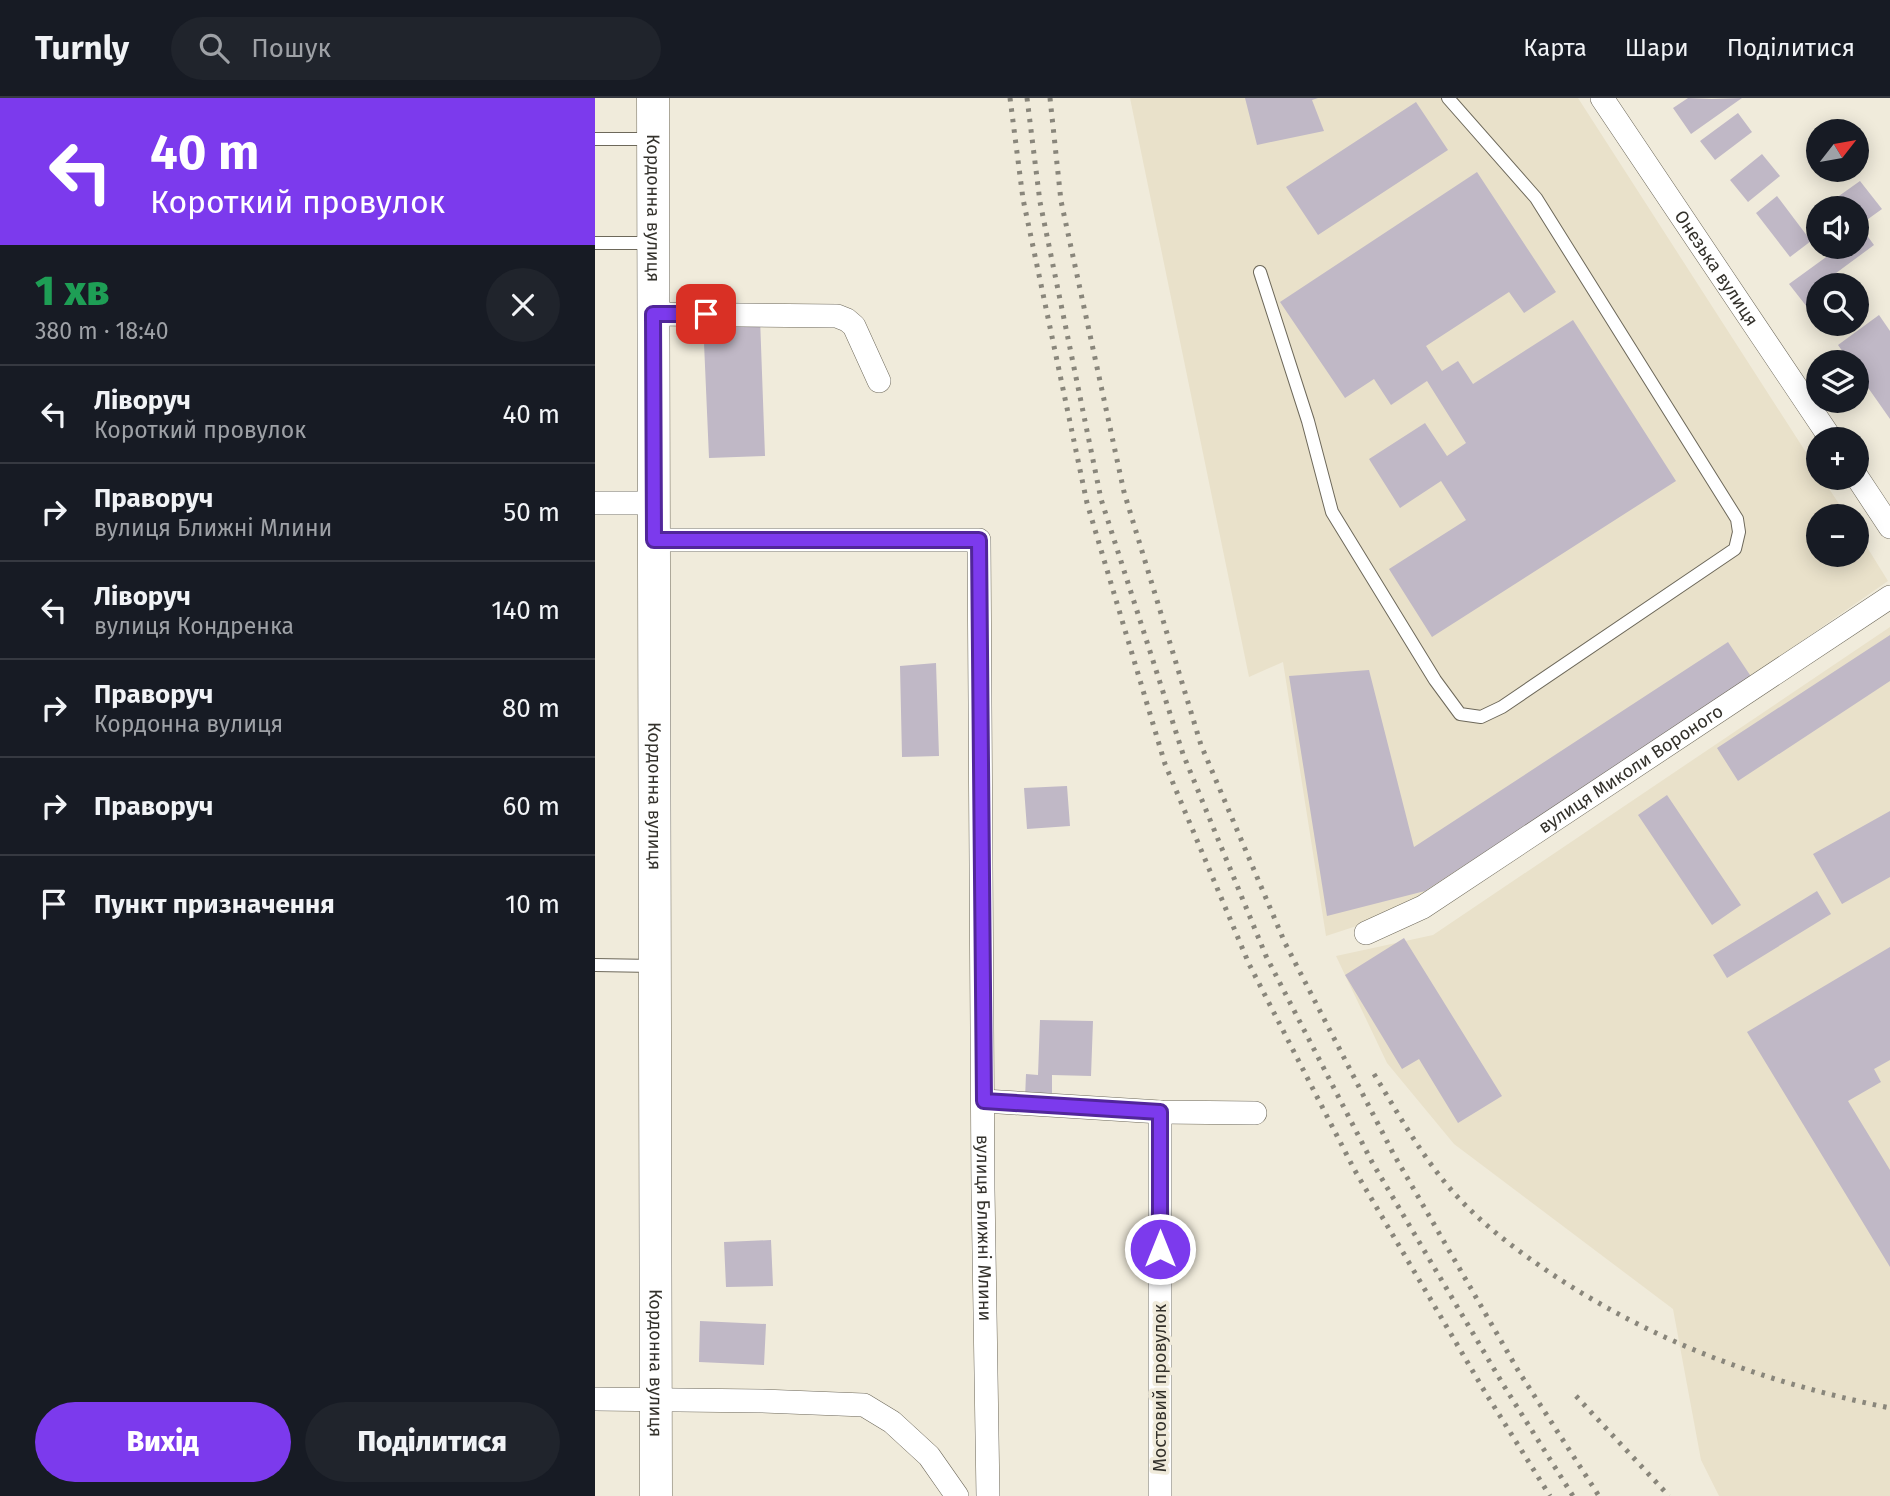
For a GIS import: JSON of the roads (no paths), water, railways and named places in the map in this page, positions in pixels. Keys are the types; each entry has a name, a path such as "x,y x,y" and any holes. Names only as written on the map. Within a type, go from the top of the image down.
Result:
{"main road":[{"name":"Кордонна вулиця","path":"653,98 656,1496"}],"street":[{"name":"Онезька вулиця","path":"1602,98 1823,427"},
{"path":"653,314 837,316 854,326 879,381"},
{"path":"1866,490 1890,527"},
{"path":"595,503 654,503"},
{"name":"вулиця Ближні Млини","path":"654,540 979,540 983,1189 988,1496"},
{"name":"вулиця Миколи Вороного","path":"1366,933 1423,907 1890,597"},
{"path":"984,1101 1160,1112 1255,1112"},
{"name":"Мостовий провулок","path":"1160,1112 1160,1496"},
{"path":"595,1399 864,1405 891,1422 929,1456 957,1496"}],"lane":[{"path":"1260,272 1308,421 1332,512 1435,680 1460,714 1481,717 1502,707 1735,549 1739,532 1737,519 1536,198 1448,98"},
{"path":"595,139 653,139"},
{"path":"595,243 653,243"},
{"path":"595,965 655,966"}],"railway":[{"path":"1010,98 1023,199 1087,503 1165,764 1249,964 1354,1169 1485,1392 1550,1496"},
{"path":"1027,98 1040,202 1101,499 1183,754 1266,956 1372,1162 1504,1386 1573,1496"},
{"path":"1050,98 1061,201 1124,492 1201,745 1285,943 1393,1153 1519,1372 1599,1496"},
{"path":"1374,1074 1421,1150 1454,1193 1496,1233 1543,1268 1625,1317 1709,1356 1797,1386 1890,1408"},
{"path":"1576,1396 1669,1496"}]}
